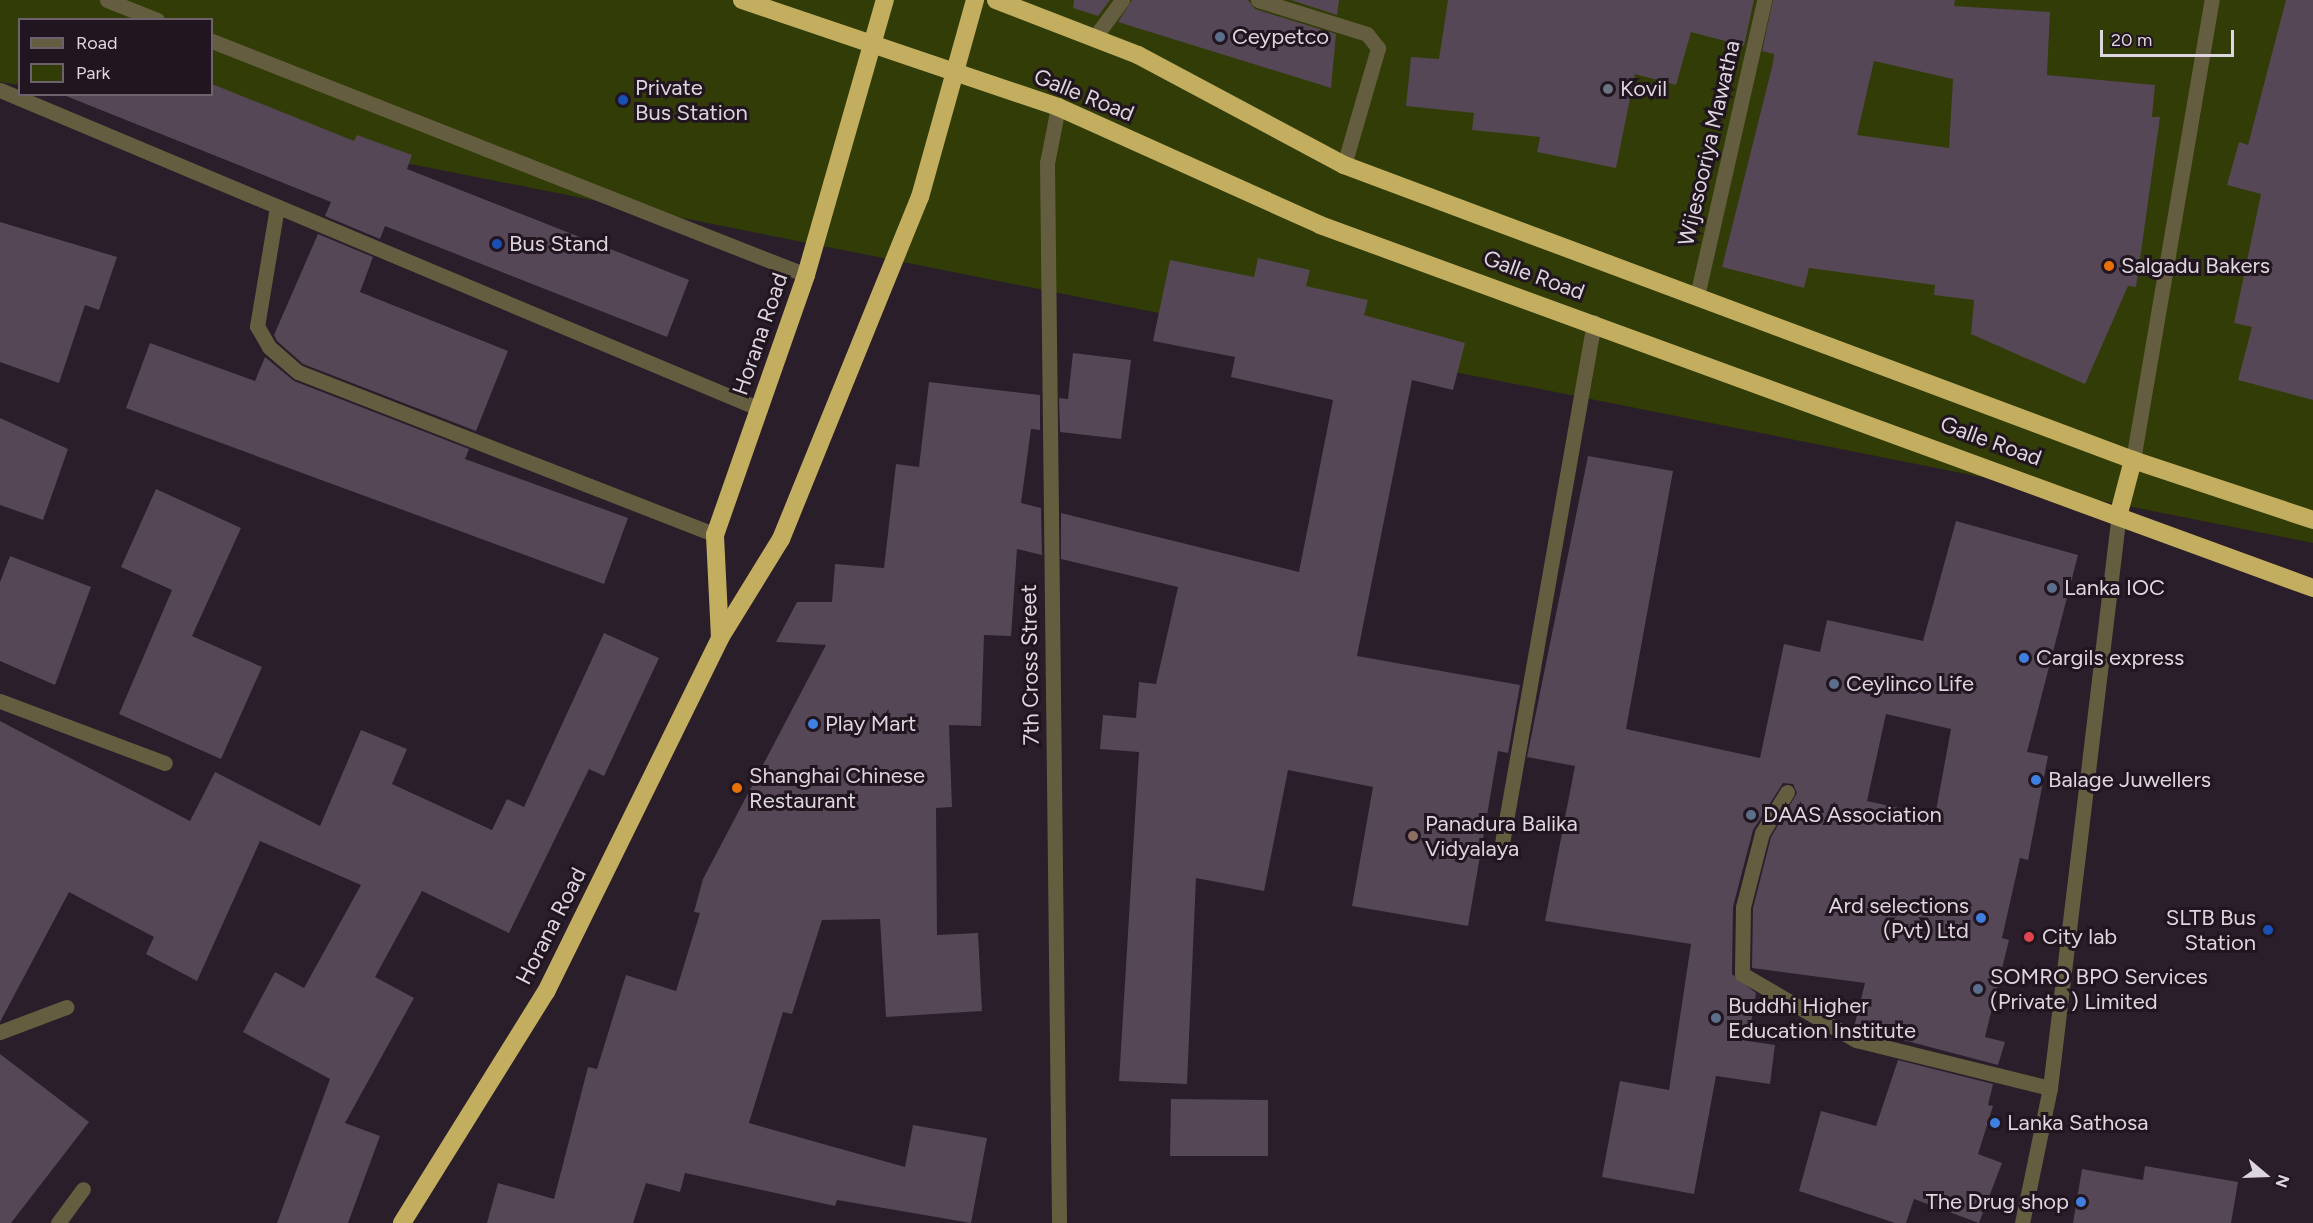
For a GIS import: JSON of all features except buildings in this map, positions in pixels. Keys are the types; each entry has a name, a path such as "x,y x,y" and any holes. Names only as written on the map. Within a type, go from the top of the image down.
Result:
{"highway":[{"name":"Galle Road","path":"742,0 874,48 1058,107 1320,225 2120,513 2313,588"},
{"name":"Horana Road","path":"720,638 715,535 806,275 874,48 885,0"},
{"name":"Horana Road","path":"402,1223 546,992 720,638 781,539 920,197 975,0"},
{"name":"Galle Road","path":"996,0 1095,37 1344,165 2133,460 2313,520"},
{"path":"2120,513 2133,460"}],"street":[{"path":"107,0 152,18"},
{"path":"1095,37 1122,0"},
{"path":"1258,0 1367,34 1378,48 1344,165"},
{"name":"Wijesooriya Mawatha","path":"1696,296 1764,0"},
{"path":"2133,460 2212,0"},
{"path":"213,41 806,275"},
{"path":"0,90 760,409"},
{"name":"7th Cross Street","path":"1058,107 1047,164 1059,1223"},
{"path":"277,207 257,326 269,347 298,372 715,535"},
{"path":"1502,849 1594,322"},
{"path":"2022,1223 2050,1088 2120,513"},
{"path":"0,701 165,763"},
{"path":"1787,792 1761,833 1743,907 1742,974 1856,1040 2050,1088"},
{"path":"0,1032 66,1007"},
{"path":"58,1223 83,1189"}],"green space":[{"path":"0,0 2313,0 2313,543 70,96 213,96 213,18 18,18 18,85 0,82"}],"place":[{"name":"Ceypetco","path":"1220,37"},
{"name":"Kovil","path":"1608,89"},
{"name":"Private Bus Station","path":"623,100"},
{"name":"Bus Stand","path":"497,244"},
{"name":"Salgadu Bakers","path":"2109,266"},
{"name":"Lanka IOC","path":"2052,588"},
{"name":"Cargils express","path":"2024,658"},
{"name":"Ceylinco Life","path":"1834,684"},
{"name":"Play Mart","path":"813,724"},
{"name":"Balage Juwellers","path":"2036,780"},
{"name":"Shanghai Chinese Restaurant","path":"737,788"},
{"name":"DAAS Association","path":"1751,815"},
{"name":"Panadura Balika Vidyalaya","path":"1413,836"},
{"name":"Ard selections (Pvt) Ltd","path":"1981,918"},
{"name":"SLTB Bus Station","path":"2268,930"},
{"name":"City lab","path":"2029,937"},
{"name":"SOMRO BPO Services (Private ) Limited","path":"1978,989"},
{"name":"Buddhi Higher Education Institute","path":"1716,1018"},
{"name":"Lanka Sathosa","path":"1995,1123"},
{"name":"The Drug shop","path":"2081,1202"}]}
